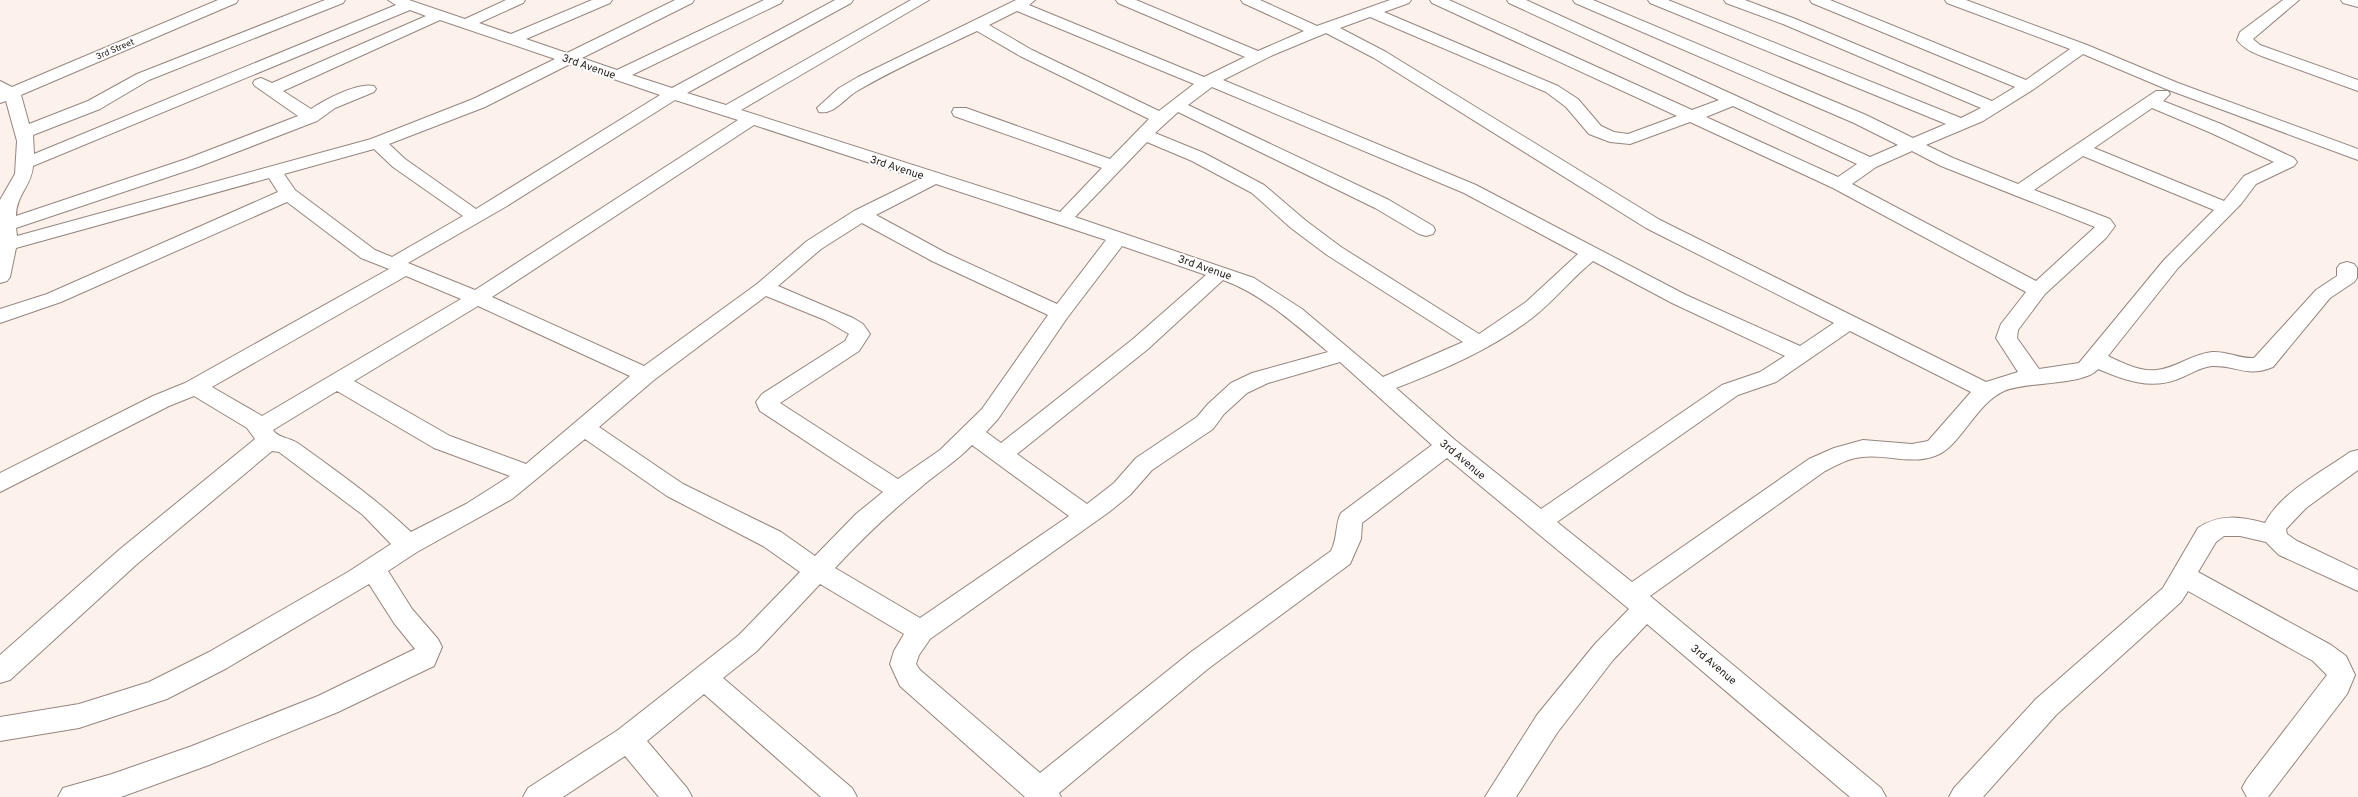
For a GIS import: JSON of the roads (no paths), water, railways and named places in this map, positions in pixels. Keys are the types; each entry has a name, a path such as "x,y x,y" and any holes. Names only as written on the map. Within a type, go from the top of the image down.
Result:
{"street":[{"name":"3rd Street","path":"4,93 231,0"},
{"path":"24,132 94,105 143,77 338,0"},
{"path":"465,24 518,0"},
{"path":"511,40 605,0"},
{"path":"3,252 377,143 479,103 687,0"},
{"path":"617,76 776,0"},
{"path":"0,483 161,401 193,388 399,267 673,94 846,0"},
{"path":"728,111 922,0"},
{"path":"1123,0 1257,56"},
{"path":"1248,0 1321,29 1380,55 1653,224 1848,323 1987,391"},
{"path":"1063,219 1160,118 1208,81 1257,56 1321,29 1404,0"},
{"path":"1437,0 1639,91 1689,117 1839,184 2038,290"},
{"path":"1514,0 1870,163"},
{"path":"1580,0 1704,51 1795,93 1860,119 1947,162 2094,219 2106,226 2090,243 2038,290 2008,329 2006,338 2033,377"},
{"path":"1655,0 1743,34 1961,124"},
{"path":"1731,0 1788,21 1993,108"},
{"path":"1817,0 2028,86"},
{"path":"1952,0 2082,48 2172,86 2358,155"},
{"path":"2292,0 2251,29 2245,35 2245,40 2255,48 2358,86"},
{"path":"2348,0 2358,3"},
{"path":"24,164 247,74 402,2"},
{"name":"3rd Avenue","path":"402,2 617,76 1063,219 1247,282 1289,310 1344,354 1447,446 1639,602 1871,797"},
{"path":"825,108 845,91 864,80 1022,3 1143,59 1208,81 1470,189 1679,299 1802,355"},
{"path":"1371,12 1486,62 1520,74 1552,89 1572,103 1595,130 1610,137 1630,139 1735,100"},
{"path":"271,90 440,15"},
{"path":"977,24 1026,53 1160,118"},
{"path":"1839,184 1870,163 1961,124 1993,108 2028,86 2082,48"},
{"path":"247,74 311,117"},
{"path":"2021,190 2151,102 2172,86"},
{"path":"7,225 192,163 311,117 329,104 368,89"},
{"path":"0,277 7,225 7,204 24,174 26,141 24,132 4,93"},
{"path":"1500,797 1547,724 1604,652 1639,602 1811,470 1842,452 1869,448 1926,453 1936,447 1987,391 2015,380 2072,373 2086,369 2095,360 2171,264 2225,208 2236,200 2250,180 2288,162 2215,128 2151,102"},
{"path":"1176,106 1375,200 1426,230"},
{"path":"960,112 1114,166"},
{"path":"0,672 34,639 178,514 261,446 265,435 337,381 476,298 752,119"},
{"path":"1145,135 1198,157 1258,189 1298,224 1334,251 1479,343"},
{"path":"377,143 399,163 476,217"},
{"path":"2081,149 2225,208"},
{"path":"274,172 289,194 368,254 476,298 646,374"},
{"path":"0,729 78,716 157,691 218,660 373,568 408,545 504,493 529,474 646,374 764,288 814,245 861,215 932,178"},
{"path":"0,316 54,298 289,194"},
{"path":"861,215 939,257 1060,313"},
{"path":"538,797 628,739 748,642 865,520 899,491 948,456 990,414 1060,313 1118,238"},
{"path":"1380,386 1423,370 1479,343 1525,313 1592,252"},
{"path":"2095,360 2129,373 2149,377 2164,376 2201,361 2210,359 2220,359 2254,366 2260,365 2265,362 2323,294 2347,278 2348,268"},
{"path":"1002,455 1094,383 1179,313 1220,272"},
{"path":"764,288 827,313 856,328 860,334 852,346 770,399 767,402 768,406 899,491"},
{"path":"1540,522 1730,390 1768,377 1848,323"},
{"path":"1344,354 1260,378 1239,388 1216,409 1205,422 1144,464 1122,489 921,632 907,652 903,664 910,678 1043,794 1200,660 1341,557 1349,539 1350,519 1373,500 1447,446"},
{"path":"337,381 442,442 529,474"},
{"path":"193,388 199,389 255,422 265,435 286,446 371,509 408,545"},
{"path":"584,427 675,490 772,539 818,570 921,632"},
{"path":"971,433 1086,516"},
{"path":"2274,535 2276,525 2287,510 2358,458"},
{"path":"1964,797 2046,707 2172,595 2207,535 2215,528 2233,525 2274,535 2288,548 2358,582"},
{"path":"73,797 112,787 199,756 328,704 425,658 429,647 403,616 373,568"},
{"path":"2183,576 2322,654 2336,664 2341,674 2337,686 2257,788"},
{"path":"704,678 842,797"},
{"path":"628,739 677,797"}]}
